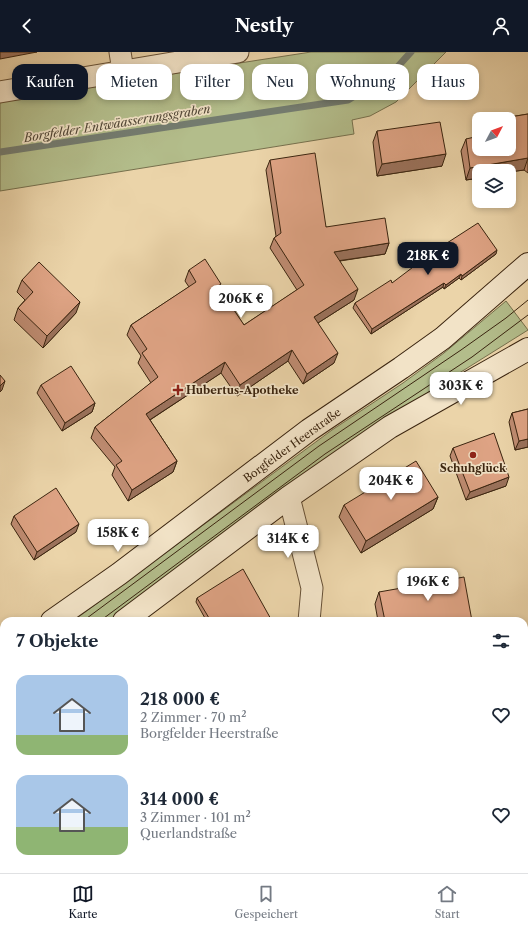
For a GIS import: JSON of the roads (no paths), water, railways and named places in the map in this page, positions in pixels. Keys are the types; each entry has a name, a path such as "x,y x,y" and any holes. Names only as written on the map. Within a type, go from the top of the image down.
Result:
{"main road":[{"name":"Borgfelder Heerstraße","path":"58,617 119,574 310,430 443,338 528,264"},
{"path":"129,617 290,497 390,427 528,349"}],"street":[{"path":"0,92 122,62 238,52"},
{"path":"290,497 312,588 309,617"}],"waterway":[{"name":"Borgfelder Entwäasserungsgraben","path":"0,152 348,100 392,73 411,52"}],"tram line":[{"path":"88,617 319,446 461,350 506,318 528,300"},
{"path":"105,617 325,454 472,357 528,315"}],"place":[{"name":"Hubertus-Apotheke","path":"178,390"},
{"name":"Schuhglück","path":"473,455"}]}
